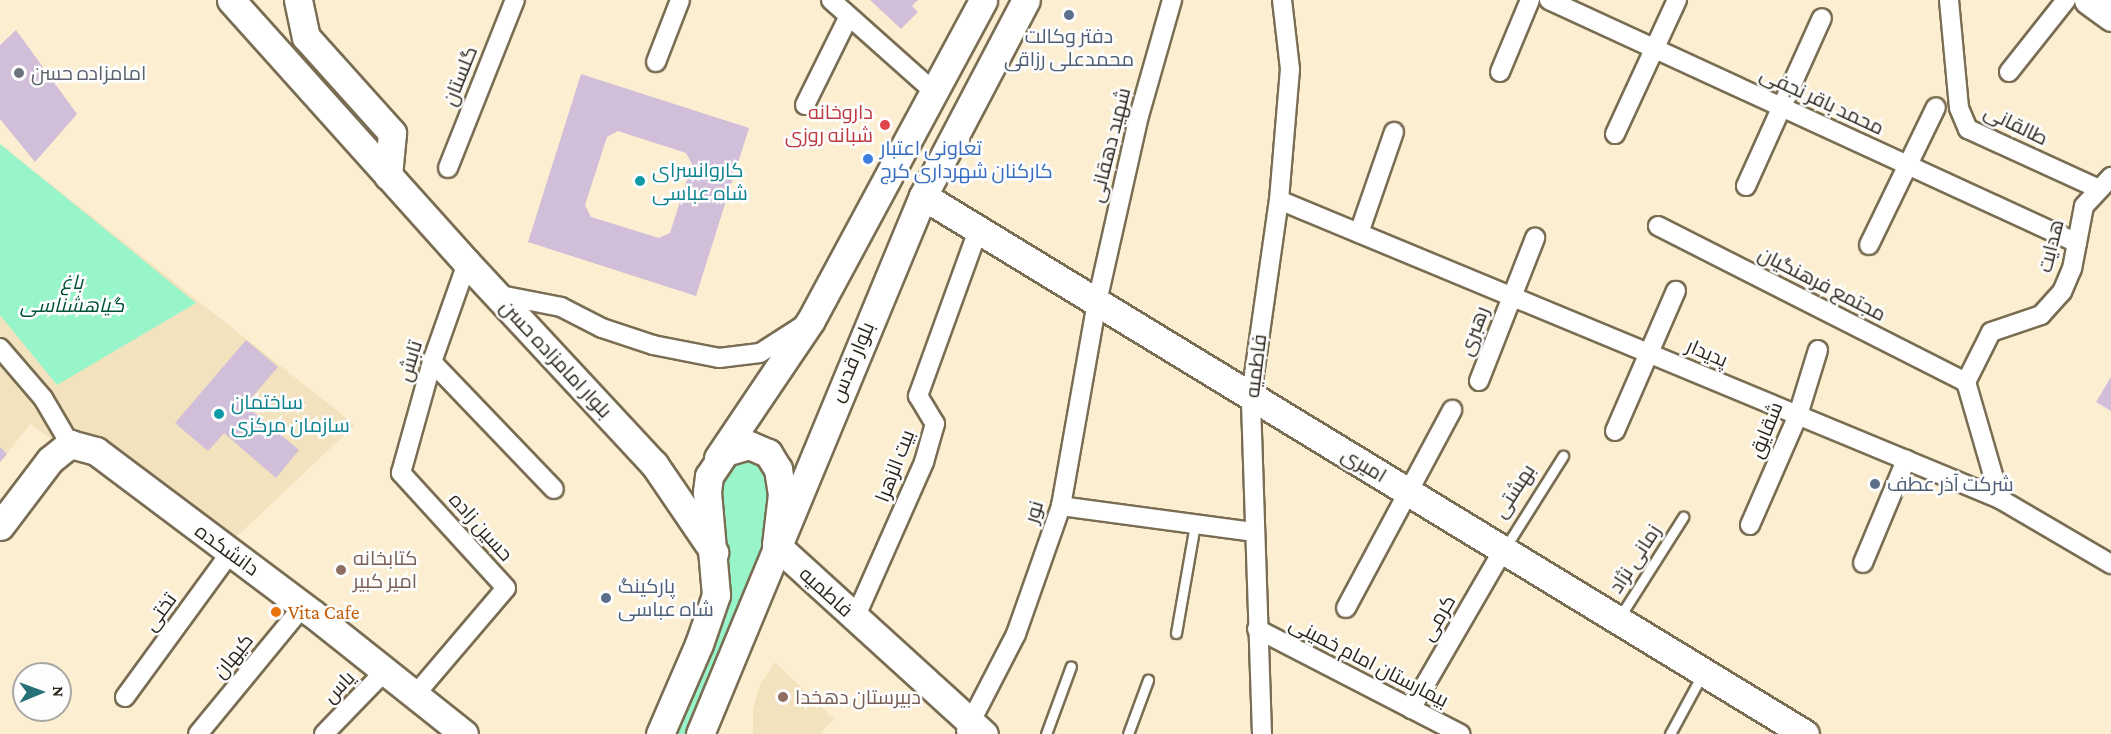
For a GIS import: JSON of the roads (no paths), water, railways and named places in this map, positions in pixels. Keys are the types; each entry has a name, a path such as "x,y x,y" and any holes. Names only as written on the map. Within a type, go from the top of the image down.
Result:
{"main road":[{"name":"بلوار امامزاده حسن","path":"231,0 495,294 654,464 714,552"},
{"path":"298,0 306,37 392,133 388,176"},
{"path":"660,734 716,595 707,492 715,463 811,320 983,0"},
{"name":"بلوار قدس","path":"700,734 776,545 923,196 1026,0"},
{"path":"2088,0 2111,17"},
{"name":"امیری","path":"923,196 1805,734"},
{"path":"0,526 50,460 70,444"},
{"name":"دانشکده","path":"70,444 96,452 303,606 464,734"},
{"path":"715,463 724,452 743,445 756,446 775,461 782,494 776,545"},
{"name":"فاطمیه","path":"776,545 973,730"}],"street":[{"name":"گلستان","path":"448,168 515,0"},
{"path":"656,62 680,0"},
{"path":"831,0 933,91"},
{"name":"شهید دهقانی","path":"1097,302 1139,116 1172,0"},
{"name":"فاطمیه","path":"1262,734 1253,532 1251,396 1279,200 1290,69 1282,0"},
{"path":"1500,72 1530,0"},
{"name":"محمد باقر نجفی","path":"1550,0 2077,243"},
{"path":"1615,134 1677,0"},
{"name":"طالقانی","path":"1949,0 1959,108 1968,129 2104,183"},
{"path":"2009,72 2066,0"},
{"path":"805,105 849,16"},
{"path":"1746,186 1822,18"},
{"path":"1869,245 1936,107"},
{"path":"1359,233 1394,132"},
{"name":"هدایت","path":"1966,382 1991,332 2041,315 2062,292 2072,269 2084,206 2104,183"},
{"name":"پدیدار","path":"1279,200 2000,499 2111,564"},
{"name":"مجتمع فرهنگیان","path":"1658,226 1966,382"},
{"name":"بیت الزهرا","path":"855,618 924,462 935,424 918,396 978,230"},
{"name":"رهبری","path":"1479,381 1535,238"},
{"name":"تابش","path":"401,473 432,362 467,263"},
{"path":"1615,431 1676,291"},
{"path":"495,294 561,307 602,328 653,345 719,358 760,353 811,320"},
{"name":"نور","path":"973,730 1016,634 1061,506 1097,302"},
{"path":"0,348 42,398 70,444"},
{"name":"شقایق","path":"1750,525 1798,415 1818,350"},
{"path":"432,362 554,489"},
{"path":"1966,382 2000,499"},
{"path":"1346,608 1406,490 1452,410"},
{"path":"1863,563 1906,460"},
{"name":"حسین زاده","path":"401,473 506,588 415,695"},
{"path":"1061,506 1253,532"},
{"name":"کرمی","path":"1411,709 1503,550"},
{"name":"تختی","path":"125,697 230,553"},
{"name":"کیهان","path":"198,734 303,606"},
{"name":"بیمارستان امام خمینی","path":"1257,629 1460,734"},
{"name":"یاس","path":"324,734 385,671"}],"lane":[{"name":"بهشتی","path":"1503,550 1563,456"},
{"name":"زمانی نژاد","path":"1618,620 1683,517"},
{"path":"1176,633 1195,524"},
{"path":"1046,734 1071,666"},
{"path":"1670,734 1704,672"},
{"path":"1128,734 1148,680"}],"place":[{"name":"دفتر وکالت محمدعلی رزاقی","path":"1069,15"},
{"name":"امامزاده حسن","path":"19,73"},
{"name":"داروخانه شبانه روزی","path":"885,125"},
{"name":"تعاونی اعتبار کارکنان شهرداری کرج","path":"868,159"},
{"name":"کاروانسرای شاه عباسی","path":"640,181"},
{"name":"ساختمان سازمان مرکزی","path":"219,414"},
{"name":"شرکت آذر عطف","path":"1875,484"},
{"name":"کتابخانه امیر کبیر","path":"341,570"},
{"name":"پارکینگ شاه عباسی","path":"606,598"},
{"name":"Vita Cafe","path":"276,612"},
{"name":"دبیرستان دهخدا","path":"783,697"}],"park label":[{"name":"باغ گیاهشناسی","path":"72,294"}]}
